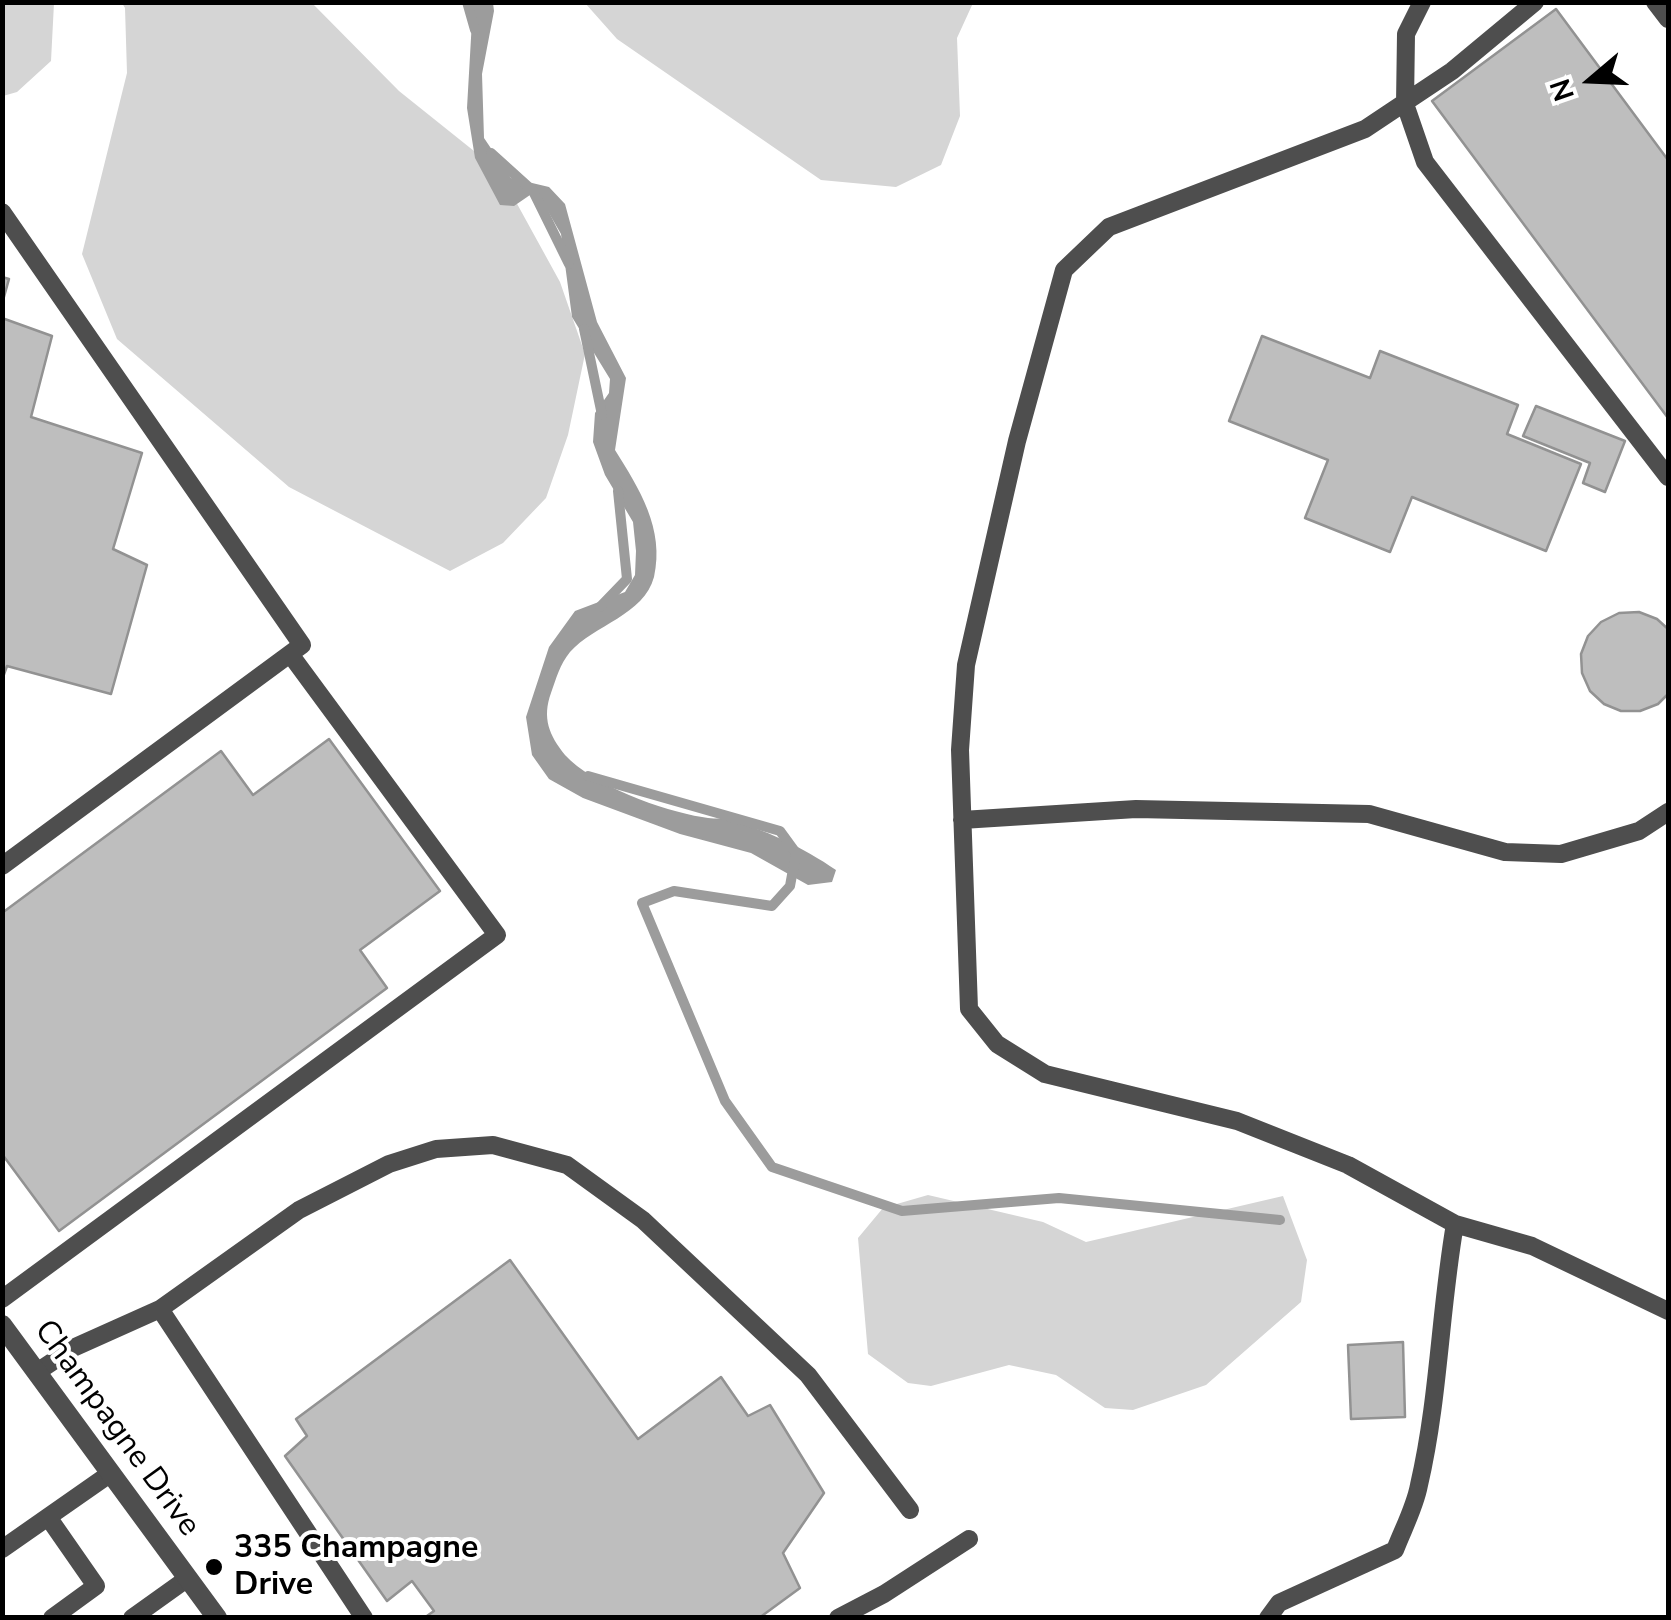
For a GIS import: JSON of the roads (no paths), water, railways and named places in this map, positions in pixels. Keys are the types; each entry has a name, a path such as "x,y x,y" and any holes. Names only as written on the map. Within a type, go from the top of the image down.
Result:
{"street":[{"name":"Champagne Drive","path":"2,1325 216,1618"}],"lane":[{"path":"1422,2 1406,34 1405,104 1425,162 1668,477"},
{"path":"1535,2 1452,71 1365,128 1110,226 1064,270 1017,441 966,665 960,750 969,1009 997,1044 1045,1074 1237,1121 1348,1166 1455,1224 1532,1246 1668,1311"},
{"path":"1654,2 1668,19"},
{"path":"2,212 302,645 2,866"},
{"path":"2,1299 497,934 290,654"},
{"path":"962,820 1136,809 1369,814 1506,852 1560,854 1639,831 1668,812"},
{"path":"37,1372 73,1348 160,1308 300,1210 389,1164 436,1149 494,1144 567,1165 644,1220 808,1374 910,1510"},
{"path":"1268,1618 1279,1604 1395,1550 1419,1490 1455,1224"},
{"path":"160,1308 364,1618"},
{"path":"2,1549 111,1473"},
{"path":"48,1517 96,1586 52,1618"},
{"path":"838,1618 969,1539"},
{"path":"132,1618 188,1578"}],"waterway":[{"path":"467,2 475,30"},
{"path":"491,153 533,191 569,264"},
{"path":"584,329 602,415"},
{"path":"600,607 627,579 618,491"},
{"path":"588,776 780,831 796,853 790,886 772,906 674,891 642,903 725,1101 772,1167 902,1211 1059,1198 1280,1220"}],"place":[{"name":"335 Champagne Drive","path":"214,1567"}]}
